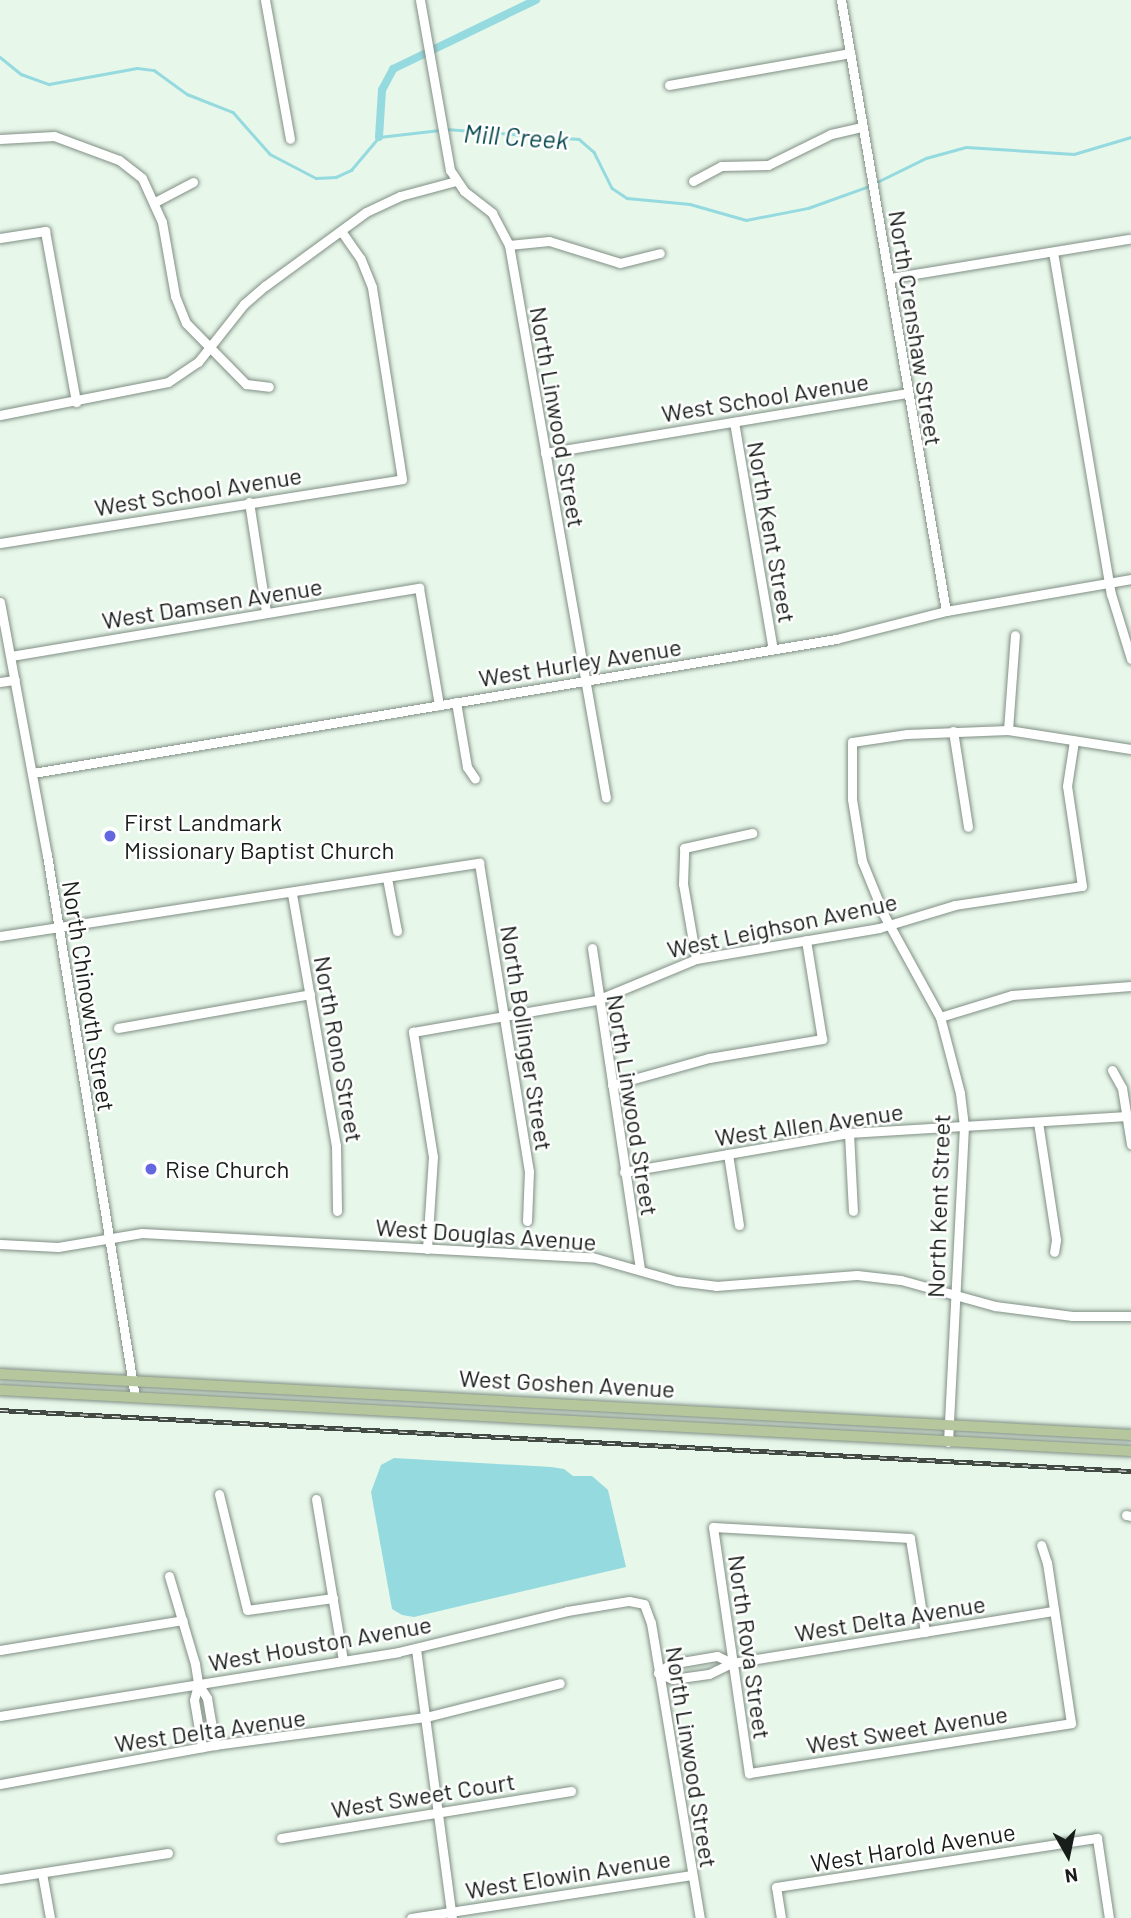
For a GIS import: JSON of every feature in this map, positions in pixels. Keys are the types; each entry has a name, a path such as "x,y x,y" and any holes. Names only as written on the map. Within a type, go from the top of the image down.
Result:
{"main road":[{"name":"West Goshen Avenue","path":"0,1374 1131,1435"},
{"name":"West Goshen Avenue","path":"0,1390 1131,1451"},
{"path":"413,1412 440,1407 484,1410 508,1401"}],"street":[{"path":"265,0 290,139"},
{"path":"0,415 168,382 211,348 244,304 341,231 384,201 456,181 444,136 420,0"},
{"name":"North Crenshaw Street","path":"841,0 946,611"},
{"path":"669,85 850,52"},
{"path":"694,181 721,166 768,164 831,134 863,127"},
{"path":"0,139 54,136 93,148 142,178 155,202 180,312 246,384 269,387"},
{"name":"North Linwood Street","path":"456,181 492,213 509,245 584,681"},
{"path":"155,202 193,182"},
{"path":"0,238 45,230 76,402"},
{"name":"West School Avenue","path":"0,543 402,479 372,287 360,258 341,231"},
{"path":"890,278 1129,239"},
{"path":"509,245 549,241 620,262 660,253"},
{"path":"1053,252 1109,583 1131,659"},
{"name":"West School Avenue","path":"545,453 908,393"},
{"name":"North Kent Street","path":"734,422 773,649"},
{"path":"248,502 266,612"},
{"name":"West Hurley Avenue","path":"33,773 773,649 869,632 946,611 1131,579"},
{"name":"West Damsen Avenue","path":"11,656 419,588 439,705"},
{"name":"North Chinowth Street","path":"0,602 33,773 135,1381 135,1397"},
{"path":"1008,730 1014,635"},
{"path":"0,682 15,680"},
{"path":"584,681 606,798"},
{"path":"456,702 467,766 475,779"},
{"path":"968,827 954,731 1008,730 1131,750"},
{"name":"North Kent Street","path":"948,1442 964,1126 954,1063 940,1017 891,925 862,861 855,830 852,743 954,731"},
{"name":"West Leighson Avenue","path":"427,1249 433,1157 413,1032 597,1000 696,958 891,925 955,905 1082,886 1067,786 1074,741"},
{"path":"696,958 681,853 690,845 752,833"},
{"name":"North Bollinger Street","path":"387,878 479,863 529,1171 527,1220"},
{"path":"0,936 387,878 397,931"},
{"name":"North Rono Street","path":"292,894 337,1154 337,1211"},
{"path":"612,1085 709,1058 822,1039 806,940"},
{"name":"North Linwood Street","path":"592,948 597,1000 640,1268"},
{"path":"940,1017 1012,995 1131,986"},
{"path":"118,1028 310,994"},
{"path":"1112,1070 1122,1088 1131,1144"},
{"name":"West Allen Avenue","path":"624,1172 849,1133 1126,1116"},
{"path":"1038,1122 1056,1240 1054,1252"},
{"path":"849,1133 853,1211"},
{"path":"728,1154 739,1225"},
{"name":"West Douglas Avenue","path":"0,1244 58,1247 142,1233 592,1257 640,1268 677,1281 716,1286 857,1275 901,1280 995,1306 1072,1316 1131,1316"},
{"path":"219,1494 247,1610 333,1598"},
{"path":"316,1499 343,1661"},
{"name":"North Rova Street","path":"750,1773 713,1527 911,1538 925,1632"},
{"path":"1041,1545 1053,1611"},
{"path":"169,1576 183,1620 198,1684 207,1698 215,1745"},
{"name":"West Houston Avenue","path":"0,1716 416,1648 541,1615 629,1601 644,1604"},
{"name":"North Linwood Street","path":"644,1604 700,1918"},
{"name":"West Delta Avenue","path":"658,1673 673,1679 720,1672 732,1663 1053,1611"},
{"name":"West Sweet Avenue","path":"750,1773 1071,1723 1053,1611"},
{"path":"0,1650 183,1620"},
{"path":"416,1648 451,1915"},
{"name":"West Delta Avenue","path":"658,1673 670,1664 717,1656 732,1663"},
{"path":"695,1660 698,1675"},
{"name":"West Delta Avenue","path":"0,1784 202,1747 287,1739 426,1717 560,1683"},
{"path":"198,1684 194,1700 202,1747"},
{"name":"West Sweet Court","path":"281,1838 571,1791"},
{"name":"West Harold Avenue","path":"781,1918 776,1887 1097,1838 1109,1918"},
{"path":"0,1879 168,1853"},
{"path":"42,1873 50,1918"},
{"name":"West Elowin Avenue","path":"411,1918 451,1915 692,1875"}],"water":[{"path":"394,1458 551,1467 564,1469 573,1476 592,1476 608,1490 626,1567 414,1617 402,1615 392,1609 371,1492 381,1465"}],"waterway":[{"path":"379,137 382,90 393,69 536,0"},
{"name":"Mill Creek","path":"0,57 21,74 49,84 137,68 154,70 187,94 233,112 270,154 316,178 336,177 351,170 379,137 440,130"},
{"name":"Mill Creek","path":"446,129 579,139 594,152 612,188 627,198 690,204 746,220 808,208 869,186"},
{"name":"Mill Creek","path":"875,183 926,158 966,147 1074,154 1131,137"}],"railway":[{"path":"0,1410 1131,1471"}],"place":[{"name":"First Landmark Missionary Baptist Church","path":"110,836"},
{"name":"Rise Church","path":"151,1169"}]}
